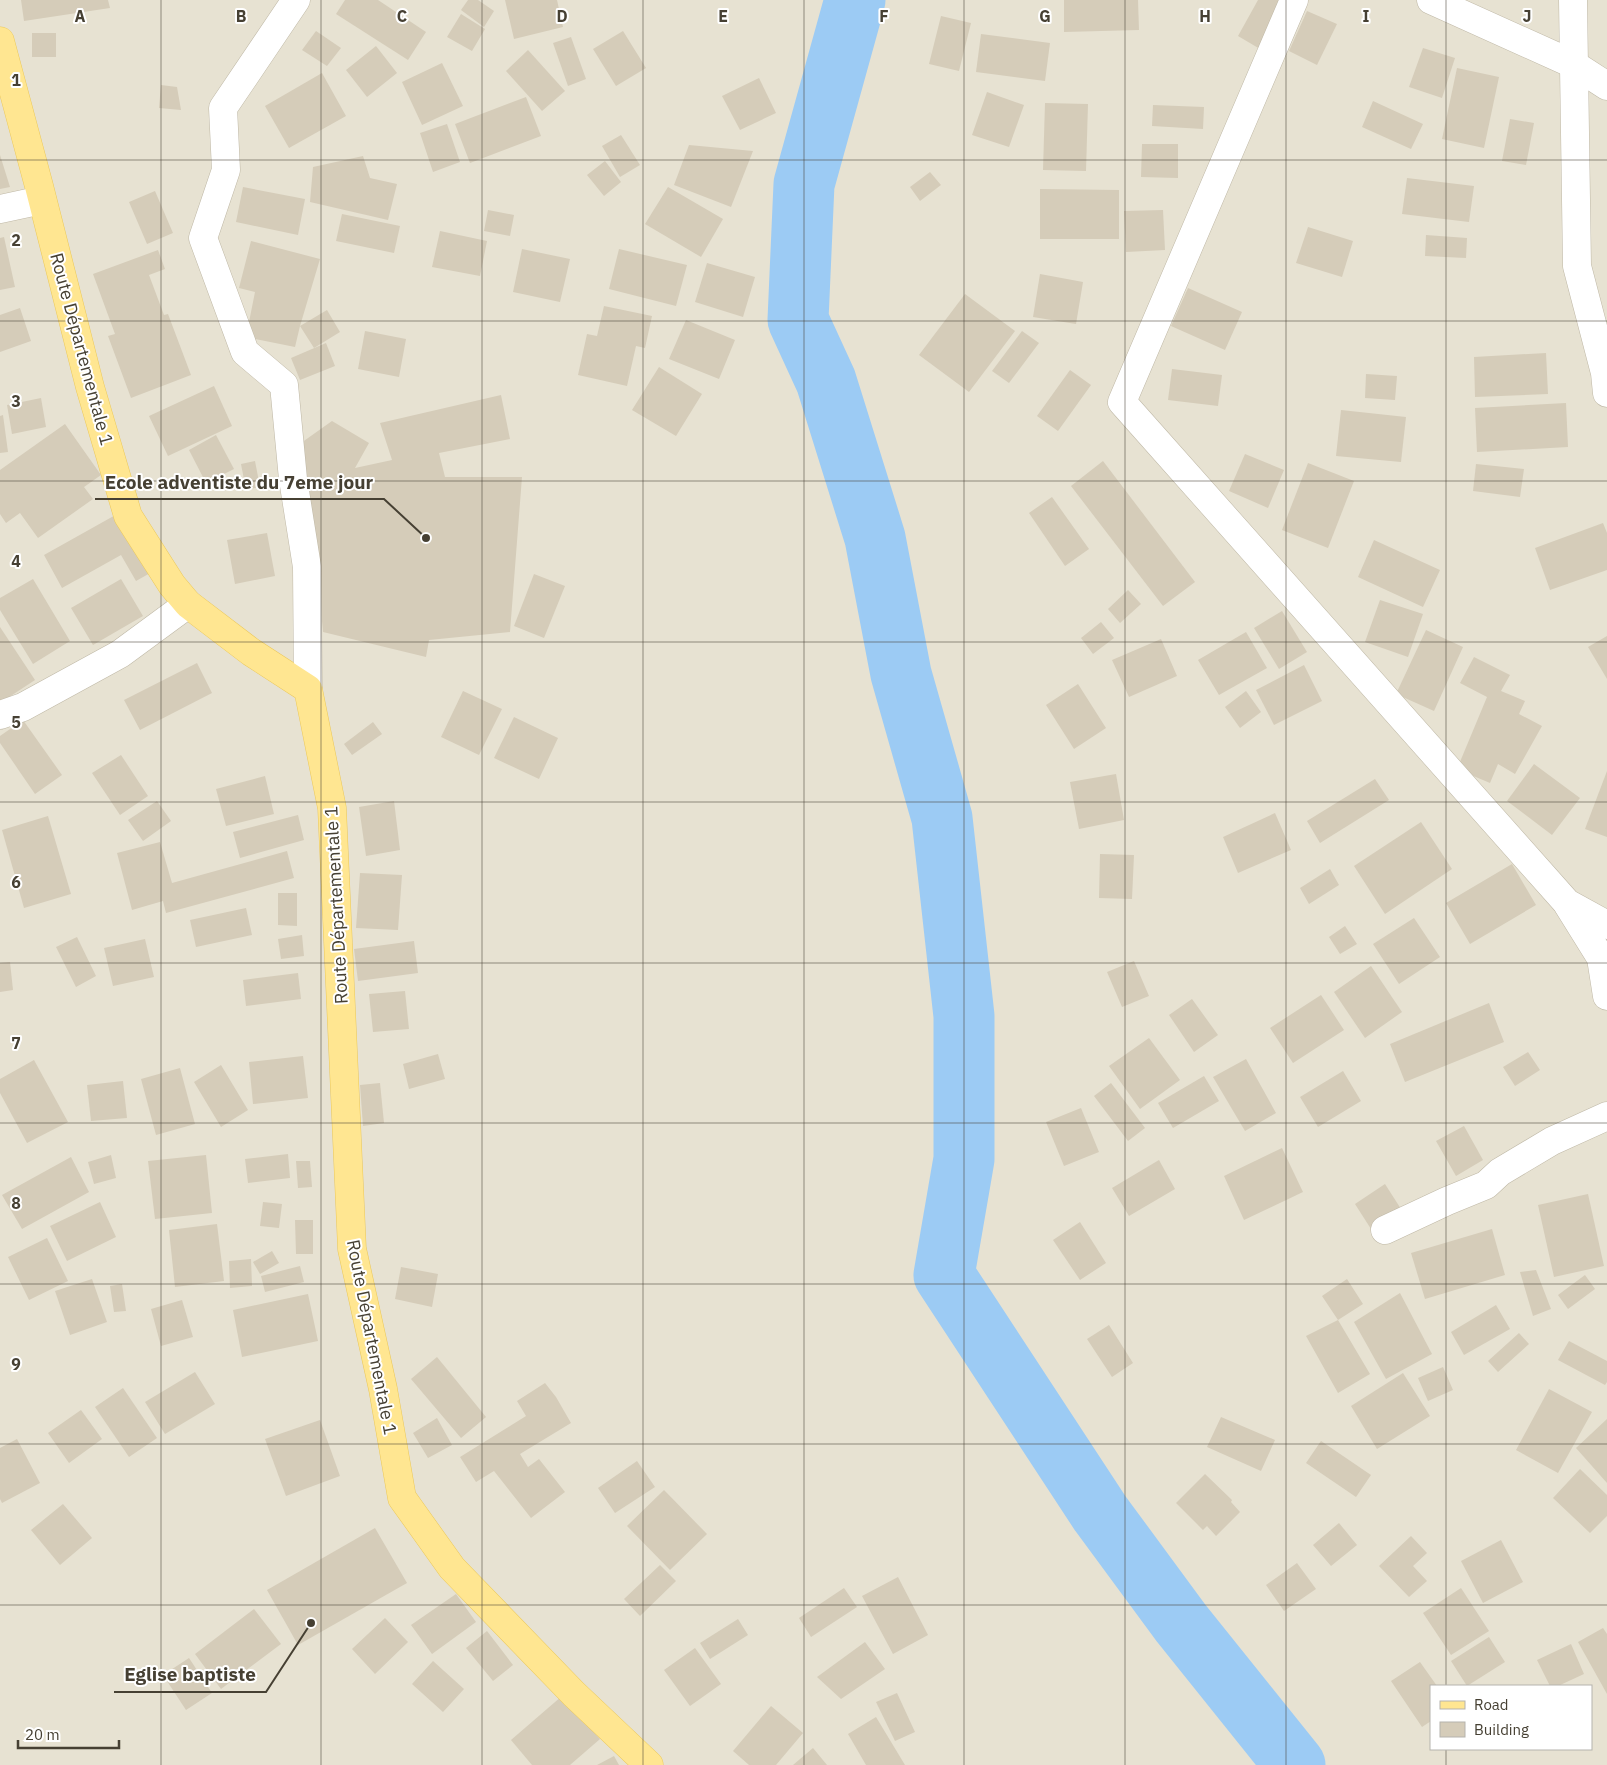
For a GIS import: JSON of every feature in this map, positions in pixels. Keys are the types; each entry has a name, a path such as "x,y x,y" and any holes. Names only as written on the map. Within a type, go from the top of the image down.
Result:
{"main road":[{"name":"Route Départementale 1","path":"0,41 90,387 128,516 172,585 188,604 251,652 308,690 332,808 352,1249 384,1390 402,1498 452,1568 574,1694 649,1765"}],"street":[{"path":"296,0 223,108 226,170 203,238 245,352 284,385 293,479 307,567 308,690"},
{"path":"1294,0 1122,402 1567,902 1601,958 1607,996"},
{"path":"1431,0 1573,64 1607,86"},
{"path":"1573,0 1577,266 1605,374 1607,393"},
{"path":"0,209 42,200"},
{"path":"0,715 23,707 120,654 188,604"},
{"path":"1567,902 1607,925"},
{"path":"1385,1230 1486,1185 1500,1172 1552,1141 1607,1116"}],"shaded area":[{"path":"0,0 1607,0 1607,1765 0,1765"}],"building":[{"path":"21,0 108,0 110,8 24,21"},
{"path":"345,0 378,0 426,32 408,60 336,14"},
{"path":"468,0 478,0 494,11 484,27 461,10"},
{"path":"505,0 557,0 563,27 514,39"},
{"path":"1064,0 1138,0 1139,30 1064,32"},
{"path":"1258,0 1286,0 1260,49 1238,36"},
{"path":"1307,11 1337,24 1317,65 1289,51"},
{"path":"461,14 485,29 472,51 447,37"},
{"path":"941,16 971,23 959,71 929,64"},
{"path":"316,31 341,48 327,66 302,50"},
{"path":"623,31 646,68 616,86 593,49"},
{"path":"32,33 56,33 56,57 32,57"},
{"path":"981,34 1050,43 1045,81 976,72"},
{"path":"571,37 586,79 568,86 553,43"},
{"path":"376,46 397,73 367,97 346,70"},
{"path":"1423,48 1455,58 1442,98 1409,87"},
{"path":"528,50 565,91 542,111 506,71"},
{"path":"442,63 463,106 422,125 402,82"},
{"path":"1457,68 1499,77 1484,148 1442,139"},
{"path":"322,73 346,116 289,148 265,106"},
{"path":"759,78 776,113 740,130 722,96"},
{"path":"161,85 177,87 181,110 159,108"},
{"path":"987,92 1024,105 1009,147 972,135"},
{"path":"526,97 541,136 470,163 455,124"},
{"path":"1373,101 1423,124 1411,149 1362,127"},
{"path":"1045,103 1088,104 1086,171 1043,170"},
{"path":"1153,105 1204,107 1203,129 1152,126"},
{"path":"1510,119 1534,123 1526,165 1502,161"},
{"path":"447,124 460,162 433,172 420,133"},
{"path":"621,135 640,165 620,177 602,146"},
{"path":"1142,144 1178,144 1178,178 1141,177"},
{"path":"689,145 753,151 731,207 674,185"},
{"path":"0,155 10,187 0,189"},
{"path":"363,156 370,178 397,184 388,220 310,202 313,167"},
{"path":"605,161 621,182 604,196 587,175"},
{"path":"930,172 941,185 920,201 910,187"},
{"path":"1407,178 1474,186 1469,222 1402,214"},
{"path":"243,187 305,199 298,235 236,222"},
{"path":"668,187 723,219 701,257 645,224"},
{"path":"1040,189 1119,190 1119,239 1040,239"},
{"path":"155,191 173,233 147,244 129,202"},
{"path":"488,210 514,215 510,236 484,231"},
{"path":"1163,210 1165,250 1126,252 1124,211"},
{"path":"342,214 400,226 394,253 336,241"},
{"path":"1308,227 1353,241 1342,277 1296,263"},
{"path":"440,231 487,241 480,276 432,267"},
{"path":"1426,235 1467,238 1466,258 1425,256"},
{"path":"4,237 15,287 0,290 0,238"},
{"path":"251,241 320,259 295,347 246,337 255,292 239,288"},
{"path":"522,249 570,259 560,302 513,292"},
{"path":"619,249 687,265 676,306 609,289"},
{"path":"158,250 165,269 149,275 164,315 168,314 191,375 131,398 108,336 115,334 93,274"},
{"path":"707,263 755,277 743,317 695,302"},
{"path":"1040,274 1083,282 1076,324 1033,317"},
{"path":"1188,288 1242,312 1225,350 1171,326"},
{"path":"965,294 1015,331 969,392 919,355"},
{"path":"604,306 652,316 645,348 636,346 627,386 578,375 587,334 597,336"},
{"path":"20,308 31,341 0,352 0,315"},
{"path":"327,310 340,332 314,348 300,326"},
{"path":"686,320 735,340 719,379 669,359"},
{"path":"365,331 406,339 399,377 358,369"},
{"path":"1022,331 1039,343 1009,383 992,371"},
{"path":"326,343 335,366 300,380 291,358"},
{"path":"1546,353 1548,394 1475,397 1474,357"},
{"path":"659,367 702,394 676,436 632,410"},
{"path":"1172,369 1222,375 1218,406 1168,400"},
{"path":"1070,370 1091,385 1058,431 1037,416"},
{"path":"1366,374 1397,376 1395,400 1365,398"},
{"path":"214,386 232,426 168,456 149,416"},
{"path":"501,395 510,439 439,453 445,477 522,477 510,632 429,640 426,657 323,632 313,522 301,443 332,421 369,443 355,468 392,460 380,423"},
{"path":"41,398 46,427 12,434 7,405"},
{"path":"1566,403 1568,447 1477,452 1475,408"},
{"path":"1341,410 1406,417 1401,462 1336,456"},
{"path":"3,415 8,452 0,453 0,416"},
{"path":"65,424 101,475 84,487 93,499 38,538 20,513 6,523 0,514 0,470"},
{"path":"216,435 234,469 206,483 189,450"},
{"path":"1245,454 1284,470 1268,508 1229,491"},
{"path":"255,461 260,487 246,490 241,464"},
{"path":"1103,461 1195,582 1163,606 1071,486"},
{"path":"1308,463 1354,481 1328,548 1282,530"},
{"path":"1476,464 1524,469 1520,497 1473,491"},
{"path":"1052,497 1089,549 1065,566 1029,513"},
{"path":"119,513 152,572 136,581 121,555 62,588 44,555"},
{"path":"1603,523 1607,533 1607,570 1550,590 1535,548"},
{"path":"267,533 275,576 235,584 227,540"},
{"path":"1374,540 1440,570 1423,607 1358,577"},
{"path":"534,574 565,586 544,638 514,626"},
{"path":"33,579 70,641 33,664 0,610 0,598"},
{"path":"121,579 143,616 93,645 71,608"},
{"path":"1128,590 1141,604 1120,623 1108,609"},
{"path":"1380,600 1423,614 1408,657 1365,642"},
{"path":"1282,611 1307,652 1279,669 1254,628"},
{"path":"1101,622 1114,638 1093,654 1081,638"},
{"path":"0,627 35,680 0,703"},
{"path":"1426,630 1463,647 1434,711 1396,694"},
{"path":"1246,632 1267,668 1219,695 1198,660"},
{"path":"1607,636 1607,679 1588,647"},
{"path":"1161,639 1177,676 1129,697 1112,660"},
{"path":"1474,657 1510,675 1501,691 1525,701 1519,714 1542,726 1515,774 1498,764 1490,783 1457,769 1487,697 1460,683"},
{"path":"197,663 212,693 140,730 124,700"},
{"path":"1304,665 1322,701 1274,725 1256,690"},
{"path":"1078,684 1106,728 1074,749 1046,705"},
{"path":"463,691 502,709 479,755 441,737"},
{"path":"1246,691 1261,712 1240,728 1225,707"},
{"path":"514,717 558,738 539,779 494,758"},
{"path":"23,720 62,775 35,794 0,743 0,736"},
{"path":"373,722 382,734 352,755 344,744"},
{"path":"121,755 148,796 120,815 92,773"},
{"path":"1534,764 1580,798 1552,835 1507,801"},
{"path":"1607,771 1607,837 1585,829"},
{"path":"1116,774 1124,820 1079,829 1070,782"},
{"path":"265,776 274,814 226,826 216,789"},
{"path":"1375,779 1389,800 1320,843 1307,821"},
{"path":"157,801 171,821 143,841 128,820"},
{"path":"394,801 400,850 366,856 359,807"},
{"path":"1275,813 1291,850 1238,873 1223,837"},
{"path":"298,815 304,840 240,858 233,832"},
{"path":"48,816 71,894 24,908 2,830"},
{"path":"1421,822 1452,869 1385,914 1354,866"},
{"path":"160,842 172,883 287,851 294,878 166,913 163,901 132,910 117,853"},
{"path":"1100,854 1134,855 1132,899 1099,898"},
{"path":"1512,864 1536,905 1470,944 1446,903"},
{"path":"1330,869 1339,885 1309,904 1300,888"},
{"path":"360,873 402,875 398,930 356,928"},
{"path":"278,893 297,893 297,926 278,925"},
{"path":"246,908 252,935 196,947 190,920"},
{"path":"1414,918 1440,957 1399,984 1373,944"},
{"path":"1345,926 1357,944 1340,954 1329,937"},
{"path":"302,935 304,956 281,959 278,939"},
{"path":"77,937 96,976 76,987 56,947"},
{"path":"145,939 154,977 113,986 104,948"},
{"path":"414,941 418,973 358,981 354,949"},
{"path":"1134,961 1149,996 1122,1007 1107,972"},
{"path":"10,962 13,990 0,992 0,963"},
{"path":"1371,966 1402,1012 1365,1038 1334,992"},
{"path":"298,973 301,999 246,1006 243,980"},
{"path":"405,991 409,1029 373,1032 369,994"},
{"path":"1321,995 1344,1030 1293,1063 1270,1028"},
{"path":"1192,999 1218,1035 1194,1052 1169,1015"},
{"path":"1489,1003 1504,1042 1405,1082 1390,1044"},
{"path":"1149,1038 1180,1080 1140,1109 1109,1066"},
{"path":"1528,1052 1540,1070 1515,1086 1503,1067"},
{"path":"438,1054 445,1079 409,1089 403,1064"},
{"path":"303,1056 308,1098 253,1104 249,1062"},
{"path":"1246,1059 1276,1113 1245,1131 1213,1077"},
{"path":"34,1060 68,1122 27,1143 0,1093 0,1079"},
{"path":"221,1065 248,1110 221,1127 194,1082"},
{"path":"180,1068 195,1124 156,1135 141,1079"},
{"path":"1343,1071 1361,1101 1318,1127 1300,1097"},
{"path":"1204,1076 1219,1101 1173,1128 1158,1103"},
{"path":"123,1081 127,1118 91,1121 87,1085"},
{"path":"380,1083 384,1123 363,1126 360,1085"},
{"path":"1111,1083 1145,1128 1128,1141 1094,1096"},
{"path":"1081,1108 1099,1152 1064,1166 1046,1122"},
{"path":"1464,1126 1483,1160 1456,1176 1436,1141"},
{"path":"1282,1148 1303,1192 1244,1220 1224,1176"},
{"path":"288,1154 290,1178 248,1183 245,1159"},
{"path":"111,1155 116,1178 94,1184 88,1162"},
{"path":"206,1155 212,1213 155,1219 148,1161"},
{"path":"71,1157 89,1192 22,1229 2,1195"},
{"path":"1159,1160 1175,1189 1129,1216 1112,1188"},
{"path":"296,1161 310,1161 312,1187 298,1188"},
{"path":"1385,1184 1401,1209 1371,1229 1355,1204"},
{"path":"1588,1194 1604,1266 1554,1277 1538,1205"},
{"path":"100,1202 116,1237 67,1261 50,1226"},
{"path":"263,1202 282,1204 279,1228 260,1226"},
{"path":"295,1220 313,1220 313,1254 296,1254"},
{"path":"1080,1222 1106,1263 1080,1280 1053,1240"},
{"path":"217,1224 224,1281 175,1287 169,1230"},
{"path":"1492,1229 1505,1275 1425,1299 1411,1253"},
{"path":"47,1238 68,1281 29,1300 8,1257"},
{"path":"272,1251 279,1263 260,1274 253,1262"},
{"path":"251,1259 252,1286 230,1288 229,1261"},
{"path":"300,1266 304,1282 265,1292 261,1276"},
{"path":"401,1267 438,1274 432,1307 395,1299"},
{"path":"1536,1270 1551,1309 1533,1316 1520,1272"},
{"path":"1585,1275 1595,1289 1568,1309 1558,1295"},
{"path":"92,1279 107,1322 70,1335 55,1291"},
{"path":"1347,1279 1363,1304 1338,1320 1322,1296"},
{"path":"122,1284 126,1311 114,1312 110,1286"},
{"path":"1400,1293 1432,1354 1386,1379 1354,1322"},
{"path":"308,1294 318,1341 242,1357 233,1310"},
{"path":"182,1300 193,1337 161,1346 151,1309"},
{"path":"1496,1305 1510,1329 1464,1355 1451,1332"},
{"path":"1338,1320 1370,1374 1338,1393 1306,1336"},
{"path":"1109,1325 1133,1363 1112,1377 1087,1339"},
{"path":"1519,1333 1529,1344 1498,1372 1488,1361"},
{"path":"1569,1341 1607,1361 1607,1382 1605,1385 1558,1360"},
{"path":"437,1357 486,1417 461,1438 411,1379"},
{"path":"1443,1367 1453,1390 1428,1401 1418,1378"},
{"path":"195,1372 215,1404 165,1434 145,1402"},
{"path":"1403,1373 1430,1416 1377,1449 1351,1406"},
{"path":"545,1383 556,1397 571,1423 520,1454 528,1467 539,1459 565,1492 531,1518 494,1471 476,1482 460,1457 526,1416 517,1401"},
{"path":"123,1388 157,1438 129,1457 95,1407"},
{"path":"1549,1389 1592,1412 1558,1473 1516,1450"},
{"path":"81,1410 102,1439 69,1463 48,1433"},
{"path":"1221,1417 1275,1440 1261,1471 1207,1447"},
{"path":"437,1418 452,1445 428,1458 413,1433"},
{"path":"1607,1419 1607,1483 1576,1448"},
{"path":"320,1420 340,1476 286,1496 265,1439"},
{"path":"17,1439 40,1483 2,1503 0,1499 0,1448"},
{"path":"1321,1441 1371,1475 1356,1497 1306,1463"},
{"path":"637,1461 655,1487 615,1513 598,1488"},
{"path":"1580,1469 1607,1495 1607,1516 1590,1533 1553,1498"},
{"path":"1205,1474 1232,1500 1231,1502 1240,1512 1216,1536 1207,1526 1203,1530 1176,1503"},
{"path":"664,1490 707,1534 670,1570 627,1526"},
{"path":"63,1504 92,1538 60,1565 31,1530"},
{"path":"1339,1523 1357,1545 1331,1566 1313,1545"},
{"path":"375,1528 407,1583 298,1645 267,1590"},
{"path":"1411,1536 1427,1553 1413,1566 1427,1581 1409,1597 1379,1566"},
{"path":"1501,1540 1523,1582 1483,1603 1461,1561"},
{"path":"1297,1563 1316,1589 1284,1611 1266,1585"},
{"path":"660,1565 676,1581 640,1616 624,1599"},
{"path":"898,1577 928,1635 893,1654 862,1596"},
{"path":"844,1588 857,1607 811,1637 799,1618"},
{"path":"1461,1588 1489,1631 1451,1655 1423,1613"},
{"path":"456,1594 476,1622 432,1654 411,1625"},
{"path":"254,1609 281,1644 221,1689 195,1654"},
{"path":"385,1618 408,1642 375,1674 352,1649"},
{"path":"738,1619 748,1635 710,1659 700,1643"},
{"path":"1603,1628 1607,1634 1607,1694 1578,1642"},
{"path":"487,1631 513,1665 493,1681 466,1648"},
{"path":"1489,1637 1505,1662 1466,1685 1451,1661"},
{"path":"865,1642 885,1669 841,1699 817,1677"},
{"path":"1571,1644 1584,1674 1560,1685 1550,1685 1537,1660"},
{"path":"695,1648 721,1684 690,1706 664,1670"},
{"path":"189,1658 212,1693 186,1710 163,1675"},
{"path":"433,1661 464,1689 443,1712 412,1684"},
{"path":"1420,1662 1436,1685 1430,1685 1430,1722 1422,1727 1391,1681"},
{"path":"897,1693 915,1732 895,1741 876,1702"},
{"path":"562,1696 600,1739 570,1765 532,1765 511,1740"},
{"path":"771,1706 803,1733 776,1765 749,1765 733,1751"},
{"path":"876,1717 905,1765 866,1765 848,1734"},
{"path":"813,1748 827,1765 793,1765"},
{"path":"614,1756 619,1765 597,1765"}],"waterway":[{"path":"855,0 804,184 798,320 826,381 875,538 901,674 942,818 964,1016 964,1159 944,1275 1100,1513 1181,1623 1295,1765"}],"place":[{"name":"Ecole adventiste du 7eme jour","path":"426,538"},
{"name":"Eglise baptiste","path":"311,1623"}]}
